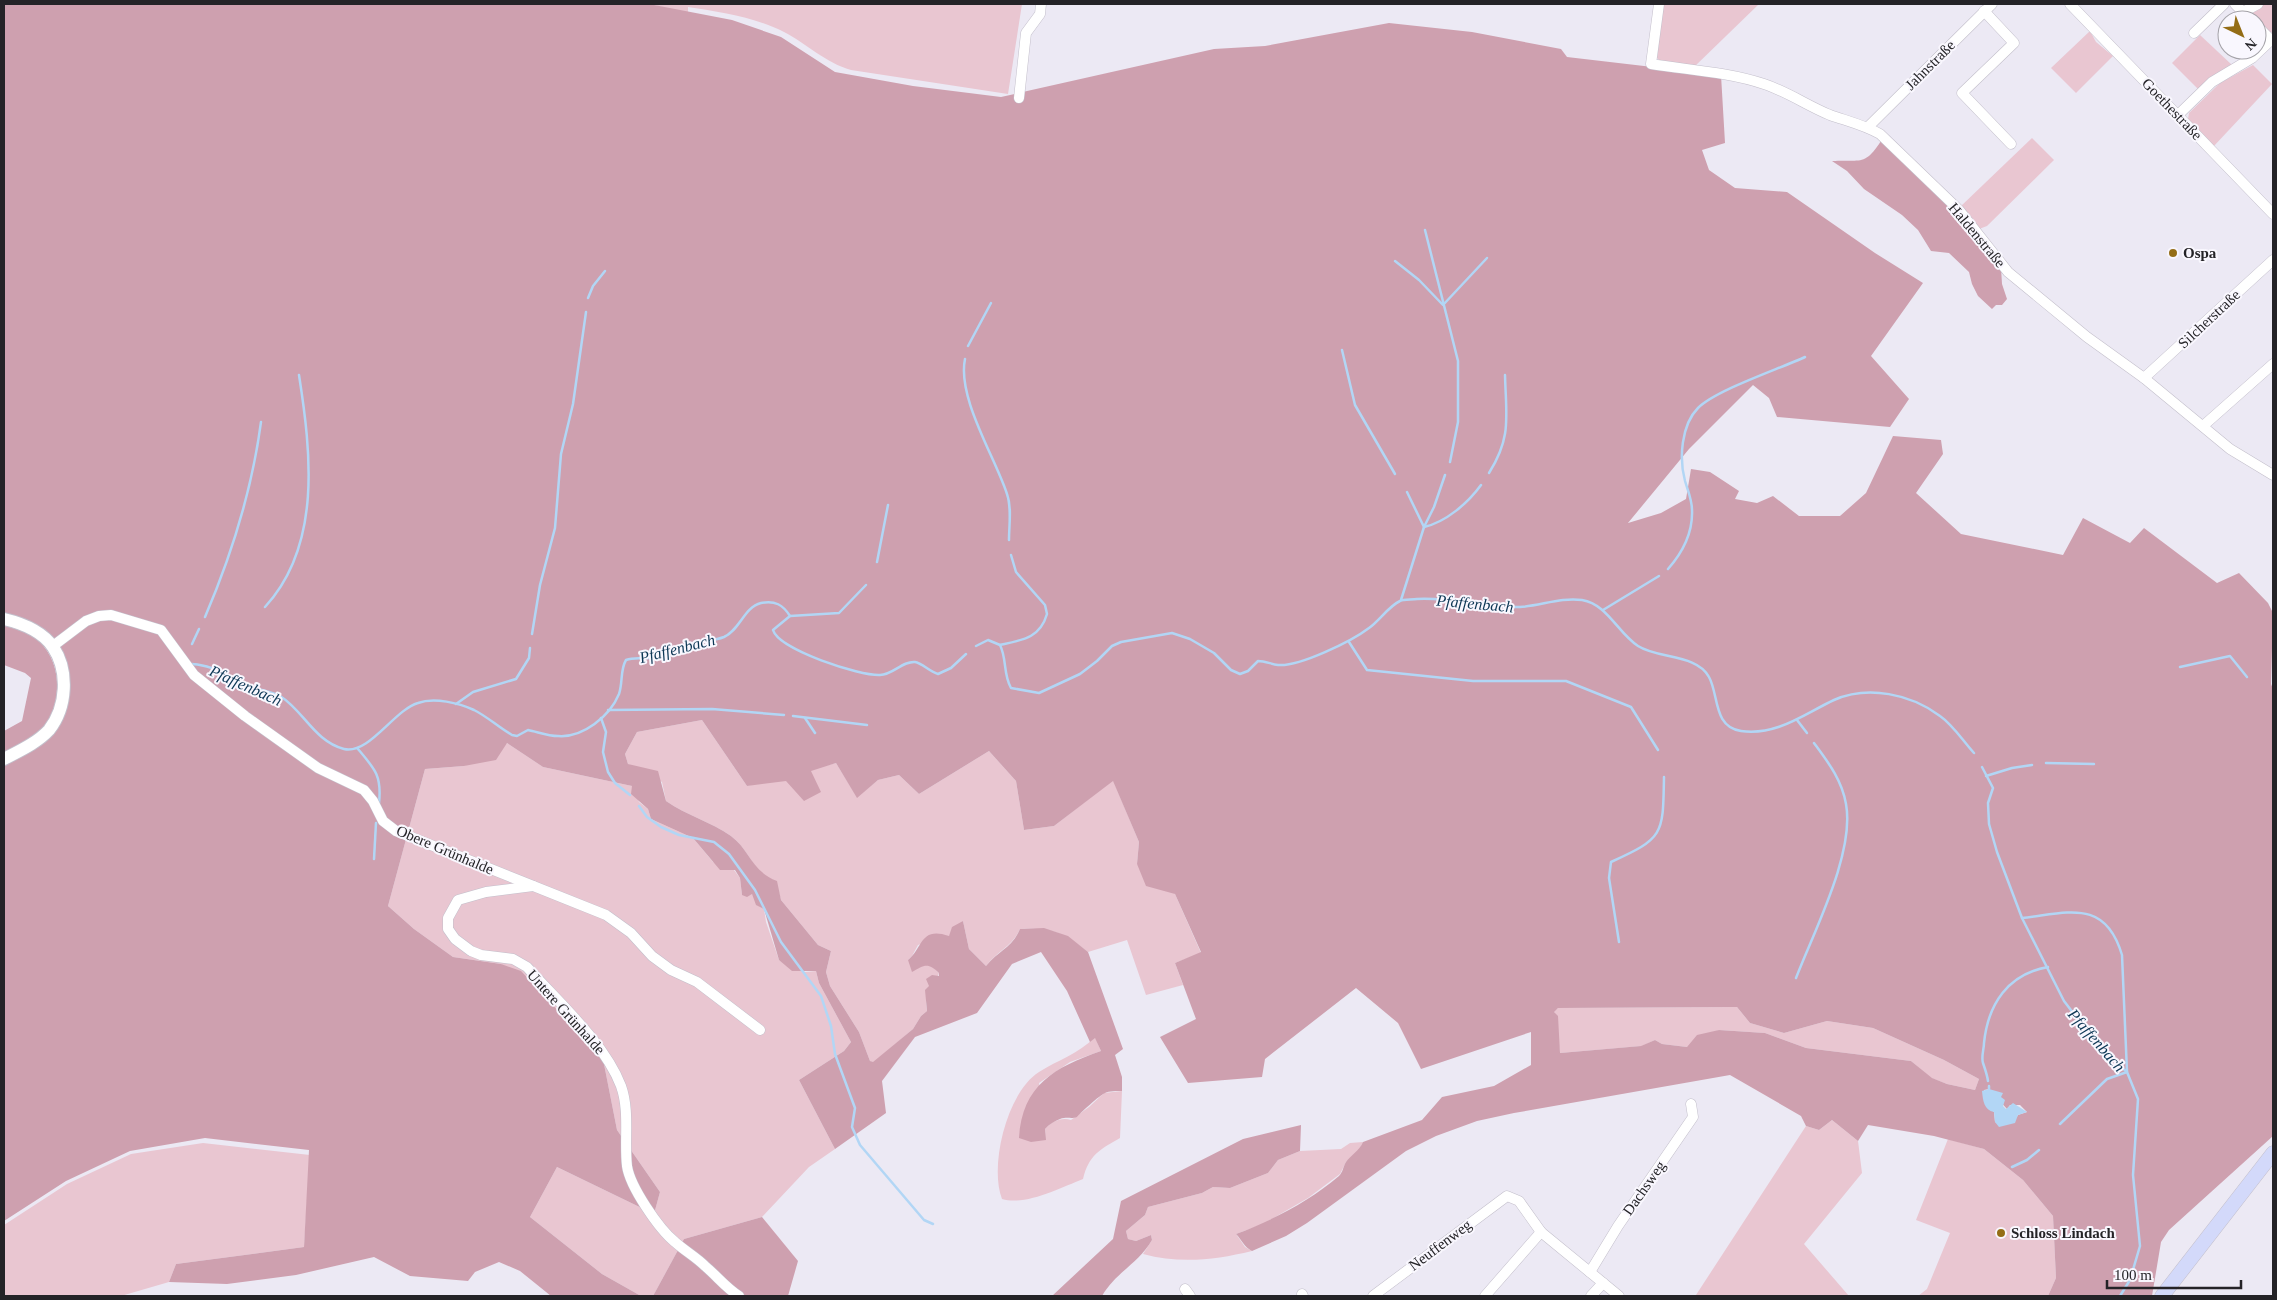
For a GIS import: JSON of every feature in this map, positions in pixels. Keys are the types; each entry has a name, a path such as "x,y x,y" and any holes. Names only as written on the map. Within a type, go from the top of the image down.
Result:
{"main road":[{"path":"2162,1296 2273,1153"}],"street":[{"path":"1019,98 1026,33 1040,14 1041,4"},
{"name":"Haldenstraße","path":"1659,4 1651,64 1736,77 1764,84 1790,94 1829,114 1868,127 1880,134 1959,210 2008,272 2086,337 2144,378 2230,449 2273,475"},
{"name":"Goethestraße","path":"2070,4 2273,214"},
{"path":"2194,33 2224,4"},
{"path":"2247,10 2258,4"},
{"path":"1988,8 2014,43 1962,94 2011,144"},
{"name":"Jahnstraße","path":"1868,127 1988,8"},
{"path":"2178,116 2212,82 2249,60"},
{"name":"Silcherstraße","path":"2144,378 2272,264"},
{"path":"2203,426 2273,364"},
{"name":"Obere Grünhalde","path":"53,646 86,621 99,616 111,615 161,630 194,676 245,716 318,768 364,790 373,801 383,821 396,831 606,915 630,933 652,956 671,970 697,982 760,1030"},
{"path":"4,619 32,629 53,646 63,674 64,695 61,706 49,729 40,737 4,759"},
{"name":"Untere Grünhalde","path":"534,885 486,892 458,900 449,913 448,929 455,939 471,950 481,954 513,959 527,967 605,1054 621,1087 625,1106 628,1168 640,1196 660,1227 675,1242 704,1264 730,1291 739,1296"},
{"name":"Dachsweg","path":"1590,1272 1618,1226 1693,1117 1692,1104"},
{"name":"Neuffenweg","path":"1373,1296 1507,1196 1519,1201 1541,1232"},
{"path":"1485,1296 1541,1232 1619,1296"},
{"path":"1591,1296 1603,1284"}],"shaded area":[{"path":"4,4 649,4 732,20 781,37 835,72 913,86 1001,97 1214,49 1265,46 1389,23 1472,32 1561,49 1567,57 1721,75 1725,143 1702,150 1709,170 1735,188 1787,192 1875,253 1923,283 1871,356 1909,399 1890,427 1777,417 1769,398 1753,385 1689,449 1628,523 1661,513 1686,499 1691,469 1710,472 1739,491 1735,499 1757,503 1773,496 1799,516 1840,516 1866,493 1893,436 1941,440 1943,454 1916,493 1961,534 2063,555 2083,518 2130,543 2144,528 2217,583 2239,573 2268,603 2273,613 2271,684 2273,689 2273,1136 2169,1230 2161,1242 2152,1296 2048,1296 2056,1278 2053,1216 2023,1180 1984,1149 1934,1136 1868,1125 1858,1141 1832,1120 1819,1130 1806,1126 1801,1116 1730,1075 1514,1113 1477,1121 1436,1136 1406,1151 1307,1223 1286,1236 1252,1251 1236,1234 1290,1210 1316,1194 1340,1174 1346,1162 1363,1142 1422,1120 1442,1097 1494,1086 1531,1065 1531,1032 1421,1069 1398,1023 1356,988 1265,1059 1262,1077 1188,1083 1160,1037 1196,1019 1175,963 1201,952 1175,894 1146,886 1137,864 1139,842 1113,781 1054,826 1024,830 1016,781 989,751 919,794 899,775 878,780 857,798 836,763 811,771 821,792 804,801 786,781 747,786 702,720 637,732 625,754 628,764 658,771 666,801 731,836 762,872 777,881 781,900 818,945 831,951 826,972 830,986 859,1032 870,1061 873,1062 913,1029 921,1016 927,1011 925,990 929,986 926,979 932,975 939,976 939,973 929,966 912,972 908,960 927,936 940,934 949,936 952,927 963,921 969,949 986,966 1013,941 1020,929 1044,928 1068,936 1088,952 1123,1049 1115,1055 1122,1077 1122,1091 1105,1093 1077,1117 1057,1120 1045,1129 1046,1140 1031,1142 1019,1138 1021,1120 1034,1091 1044,1081 1069,1064 1101,1051 1095,1038 1090,1042 1067,991 1041,952 1012,964 977,1013 915,1037 882,1081 886,1113 835,1149 799,1080 844,1051 851,1042 819,983 816,971 792,971 779,960 764,909 756,905 752,894 747,897 742,895 740,878 735,870 720,870 693,838 651,819 648,809 631,794 632,786 543,767 507,743 496,760 464,766 425,769 388,906 414,929 453,957 501,964 521,971 603,1059 617,1130 660,1192 654,1214 557,1167 530,1217 602,1274 641,1296 551,1296 520,1271 499,1262 475,1272 468,1281 410,1276 374,1257 296,1275 227,1284 169,1282 176,1264 304,1247 309,1150 205,1138 130,1151 66,1181 4,1221 4,763 22,754 68,697 51,637 30,621 4,613","holes":["1737,1007 1750,1023 1784,1033 1827,1021 1873,1028 1944,1060 1979,1079 1975,1090 1947,1084 1932,1078 1911,1061 1806,1048 1765,1033 1719,1030 1697,1035 1687,1047 1662,1044 1655,1040 1641,1046 1560,1053 1558,1016 1554,1012 1558,1008","1989,1089 2007,1109 2010,1105 2020,1105 2027,1112 2018,1115 2014,1121 2008,1124 1995,1122 1994,1112 1989,1108 1984,1090"]},
{"path":"649,4 1022,4 1008,94 851,70 833,63 784,32 761,22 713,11 688,7 688,13"},
{"path":"1663,4 1759,4 1693,68 1661,62 1657,58"},
{"path":"2264,4 2273,4 2273,32 2269,33 2267,31 2267,10 2254,10"},
{"path":"2090,31 2096,42 2113,56 2076,93 2051,68"},
{"path":"2200,35 2217,51 2217,60 2227,60 2232,65 2199,90 2172,63"},
{"path":"2253,65 2272,84 2213,147 2188,119 2189,113 2220,83"},
{"path":"2032,138 2054,160 1987,226 1979,229 1960,207"},
{"path":"1881,141 1954,211 2001,268 2002,284 2007,299 2002,305 1996,305 1992,309 1978,296 1969,272 1949,253 1931,251 1918,230 1902,215 1864,189 1847,171 1832,161 1856,161 1866,158"},
{"path":"4,625 30,634 43,646 51,657 55,669 57,696 48,721 40,733 28,742 4,754 4,731 22,721 31,678 25,673 4,665"},
{"path":"702,720 747,786 836,763 857,797 878,780 899,775 919,794 989,751 1016,781 1024,830 1054,826 1113,780 1139,842 1137,864 1175,894 1201,953 1175,963 1183,985 1146,995 1127,940 1088,952 1057,933 1041,929 1020,929 1013,940 986,966 969,949 963,921 949,936 918,945 908,960 931,965 939,973 926,996 927,1011 921,1016 913,1029 873,1063 870,1061 859,1032 830,986 826,972 831,951 818,945 781,900 776,882 761,872 743,848 731,836 666,801 662,782 628,764 625,754 637,732"},
{"path":"507,743 543,767 632,786 639,802 648,809 651,819 693,838 713,862 734,870 740,878 742,895 752,894 764,909 766,922 779,960 805,972 816,971 819,983 851,1042 844,1051 799,1080 835,1149 809,1167 762,1217 684,1239 653,1296 641,1296 602,1274 530,1217 557,1167 654,1214 660,1192 617,1130 603,1059 501,964 453,957 414,929 388,906 425,769 464,766"},
{"path":"1737,1007 1750,1023 1784,1033 1827,1021 1873,1028 1944,1060 1979,1079 1975,1090 1947,1084 1931,1078 1911,1061 1806,1048 1765,1033 1719,1030 1687,1047 1662,1044 1655,1040 1642,1046 1560,1053 1554,1011 1558,1008"},
{"path":"1095,1037 1101,1051 1070,1062 1039,1083 1046,1140 1045,1129 1050,1124 1060,1120 1071,1120 1104,1093 1122,1091 1120,1138 1096,1154 1088,1164 1083,1179 1032,1198 1011,1201 1002,1199 998,1168 1000,1150 1010,1112 1018,1096 1028,1082 1039,1072 1075,1052"},
{"path":"1832,1120 1858,1141 1862,1173 1804,1244 1849,1296 1696,1295 1806,1126 1819,1130"},
{"path":"1301,1125 1300,1151 1278,1160 1268,1173 1230,1188 1213,1187 1202,1193 1148,1207 1145,1215 1126,1231 1128,1239 1136,1241 1151,1235 1152,1240 1141,1255 1114,1280 1102,1296 1052,1296 1113,1239 1121,1201 1243,1139"},
{"path":"1948,1139 1984,1149 2023,1180 2053,1216 2056,1278 2048,1296 1918,1296 1927,1289 1950,1233 1916,1220"},
{"path":"1363,1142 1359,1150 1346,1162 1340,1174 1308,1198 1263,1224 1236,1234 1245,1247 1252,1251 1211,1259 1170,1259 1143,1254 1152,1240 1151,1235 1136,1241 1128,1239 1126,1231 1145,1215 1148,1207 1202,1193 1213,1187 1230,1188 1268,1173 1278,1160 1300,1151 1341,1149 1350,1143"},
{"path":"203,1143 310,1155 304,1247 176,1264 169,1282 121,1296 4,1296 4,1225 67,1184 131,1154"},
{"path":"762,1217 798,1261 788,1296 653,1296 684,1239"}],"water":[{"path":"1989,1089 2003,1093 2001,1097 2005,1100 2003,1106 2006,1109 2013,1103 2027,1112 2018,1115 2015,1123 1999,1127 1995,1122 1994,1112 1986,1107 1984,1102 1982,1091"}],"waterway":[{"path":"1425,230 1458,361 1458,422 1450,462"},
{"path":"1395,261 1419,280 1443,305 1487,258"},
{"path":"588,298 593,286 605,271"},
{"path":"968,346 991,303"},
{"path":"532,634 540,585 555,528 561,454 573,404 586,312"},
{"path":"1342,350 1355,405 1395,474"},
{"path":"1668,569 1686,542 1691,527 1692,506 1683,472 1682,453 1685,433 1692,415 1698,408 1719,394 1805,357"},
{"path":"965,359 966,391 1009,499 1009,540"},
{"path":"265,607 283,582 296,555 304,527 308,497 309,466 299,375"},
{"path":"1489,473 1501,448 1506,426 1505,375"},
{"path":"205,617 224,570 240,521 252,472 261,422"},
{"path":"1401,600 1424,527 1434,507 1445,475"},
{"path":"1407,492 1424,527 1440,521 1456,511 1481,485"},
{"path":"877,562 888,505"},
{"path":"1000,645 1030,637 1040,628 1047,614 1045,605 1016,572 1011,555"},
{"path":"1603,610 1659,576"},
{"path":"790,616 839,613 866,585"},
{"name":"Pfaffenbach","path":"976,646 988,640 1000,645 1011,688 1039,693 1080,674 1112,646 1121,642 1172,633 1190,639 1214,653 1231,670 1240,674 1248,671 1258,661 1287,665 1312,658 1361,633 1373,625 1392,606 1402,600 1431,599 1520,607 1574,599 1582,600 1598,607 1638,646 1696,664 1709,677 1721,717 1732,728 1754,732 1766,730 1790,723 1847,695 1861,693 1889,694 1903,697 1929,708 1949,724 1974,753"},
{"name":"Pfaffenbach","path":"192,664 212,669 245,685 280,696 296,709 325,740 344,749 353,749 372,739 409,707 424,701 454,703 474,710 512,735 517,736 528,730 554,736 567,736 577,733 594,724 615,702 619,694 626,660 654,657 690,644 724,637 734,629 750,609 761,603 770,602 778,604 790,616 773,630 778,638 789,646 821,660 856,671 880,675 889,673 910,662 915,662 938,674 951,668 966,654"},
{"path":"192,644 199,629"},
{"path":"1349,642 1367,670 1473,681 1566,681 1631,707 1658,750"},
{"path":"456,704 473,692 516,679 529,658 530,648"},
{"path":"2180,667 2230,656 2247,677"},
{"path":"608,710 712,709 784,715"},
{"path":"793,716 867,725"},
{"path":"601,718 606,732 603,752 608,772 615,783 630,795"},
{"path":"805,718 815,733"},
{"path":"1797,720 1807,733"},
{"path":"1796,978 1839,868 1845,845 1847,824 1846,804 1841,787 1834,772 1814,743"},
{"path":"358,749 376,773 380,794 379,803"},
{"path":"2046,763 2094,764"},
{"path":"1986,776 2012,768 2032,765"},
{"name":"Pfaffenbach","path":"1982,767 1993,788 1988,803 1989,824 1997,852 2022,918 2064,1001 2100,1048 2127,1072 2138,1099 2133,1175 2140,1246 2130,1280 2120,1296"},
{"path":"1619,942 1609,878 1611,862 1642,847 1657,832 1663,811 1664,777"},
{"path":"639,806 647,817 661,827 679,835 714,842 729,854 755,890 781,942 821,996 831,1026 835,1054 855,1108 852,1127 860,1145 924,1220 933,1224"},
{"path":"374,859 376,823"},
{"path":"2022,918 2069,912 2083,913 2095,917 2106,924 2115,937 2122,955 2127,1072 2107,1079 2060,1124"},
{"path":"1988,1081 1982,1056 1986,1029 1995,1004 2011,984 2022,976 2048,967"},
{"path":"2012,1167 2027,1160 2039,1150"}],"place":[{"name":"Ospa","path":"2173,253"},
{"name":"Schloss Lindach","path":"2001,1233"}]}
